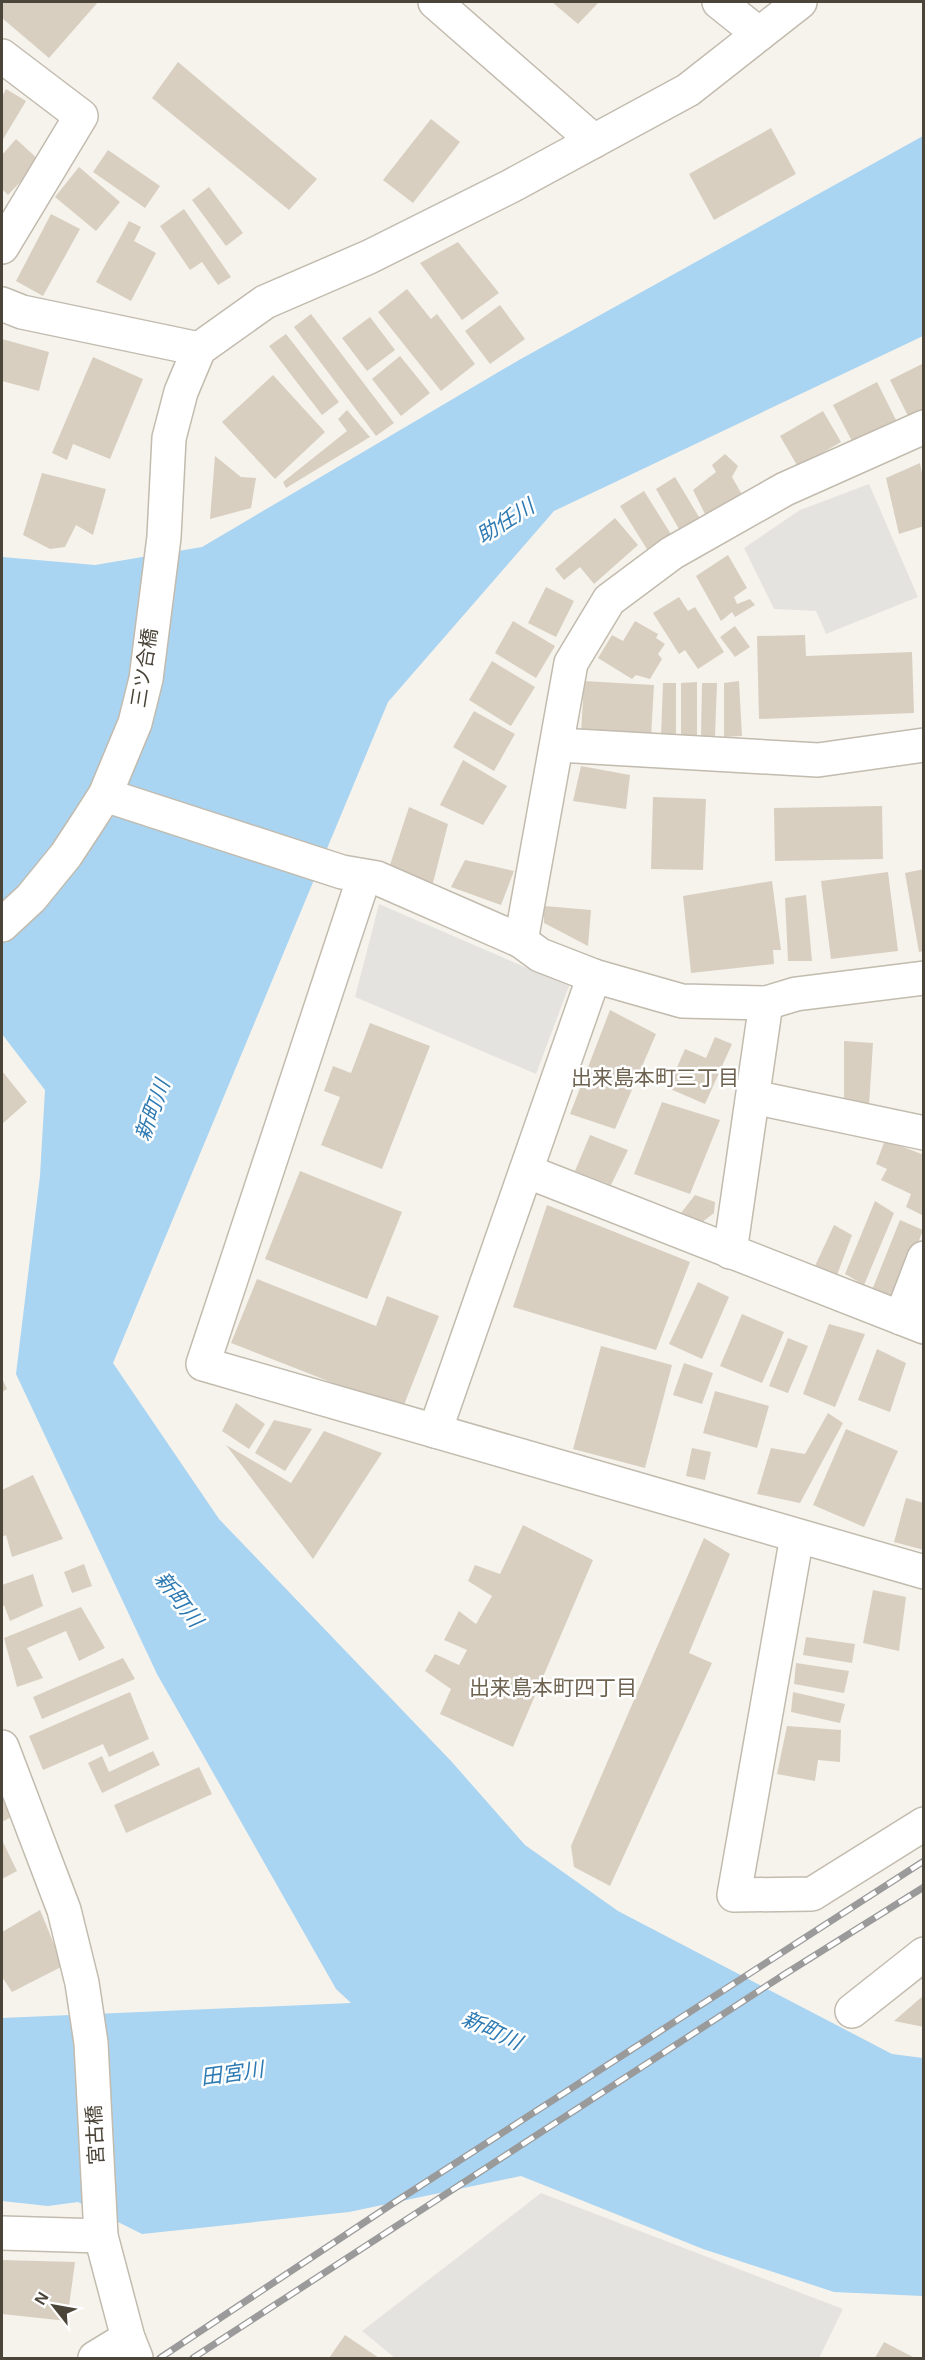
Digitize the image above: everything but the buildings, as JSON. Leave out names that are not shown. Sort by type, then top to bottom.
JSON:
[{"type":"street","points":[[435,2],[594,141]]},
{"type":"street","points":[[719,2],[759,34]]},
{"type":"street","points":[[2,304],[22,312],[199,349],[265,302],[369,257],[511,186],[688,90],[801,2]]},
{"type":"street","points":[[2,56],[81,116],[2,246]]},
{"type":"street","name":"三ツ合橋","points":[[2,926],[31,898],[66,855],[105,795],[135,723],[146,679],[164,537],[169,438],[181,392],[199,349]]},
{"type":"street","points":[[521,941],[571,663],[609,600],[672,553],[785,489],[924,427]]},
{"type":"street","points":[[558,745],[818,759],[924,745]]},
{"type":"street","points":[[105,795],[353,874],[377,878],[521,941],[540,955],[594,976],[681,1001],[766,1003],[796,994],[924,978]]},
{"type":"street","points":[[353,874],[203,1364],[924,1572]]},
{"type":"street","points":[[435,1431],[594,976]]},
{"type":"street","points":[[730,1252],[766,1003]]},
{"type":"street","points":[[753,1097],[924,1132]]},
{"type":"street","points":[[526,1171],[912,1322],[924,1258]]},
{"type":"street","points":[[797,1536],[734,1895],[812,1894],[924,1824]]},
{"type":"street","name":"宮古橋","points":[[2,1747],[64,1910],[82,1983],[91,2043],[100,2232],[132,2348]]},
{"type":"street","points":[[852,2011],[924,1954]]},
{"type":"street","points":[[2,2233],[100,2232]]},
{"type":"street","points":[[95,2358],[132,2348]]},
{"type":"shaded area","points":[[869,484],[918,597],[826,634],[816,611],[774,609],[744,548],[800,510]]},
{"type":"shaded area","points":[[379,904],[569,986],[536,1074],[355,997]]},
{"type":"shaded area","points":[[541,2193],[843,2309],[819,2358],[395,2358],[362,2331]]},
{"type":"water","points":[[923,136],[923,336],[554,511],[388,702],[113,1363],[219,1519],[451,1761],[525,1845],[618,1911],[892,2054],[923,2058],[923,2296],[834,2292],[703,2249],[521,2176],[349,2212],[142,2234],[78,2202],[48,2206],[2,2201],[2,2018],[351,2003],[336,1989],[157,1674],[16,1374],[40,1176],[45,1090],[2,1034],[2,557],[95,565],[202,547],[519,360]]},
{"type":"railway","points":[[160,2358],[392,2204],[924,1861]]},
{"type":"railway","points":[[193,2358],[785,1974],[924,1887]]},
{"type":"district","name":"出来島本町三丁目","points":[[655,1077]]},
{"type":"district","name":"出来島本町四丁目","points":[[553,1687]]},
{"type":"water label","name":"助任川","points":[[505,521]]},
{"type":"water label","name":"新町川","points":[[152,1110]]},
{"type":"water label","name":"新町川","points":[[179,1599]]},
{"type":"water label","name":"新町川","points":[[492,2030]]},
{"type":"water label","name":"田宮川","points":[[232,2073]]}]
